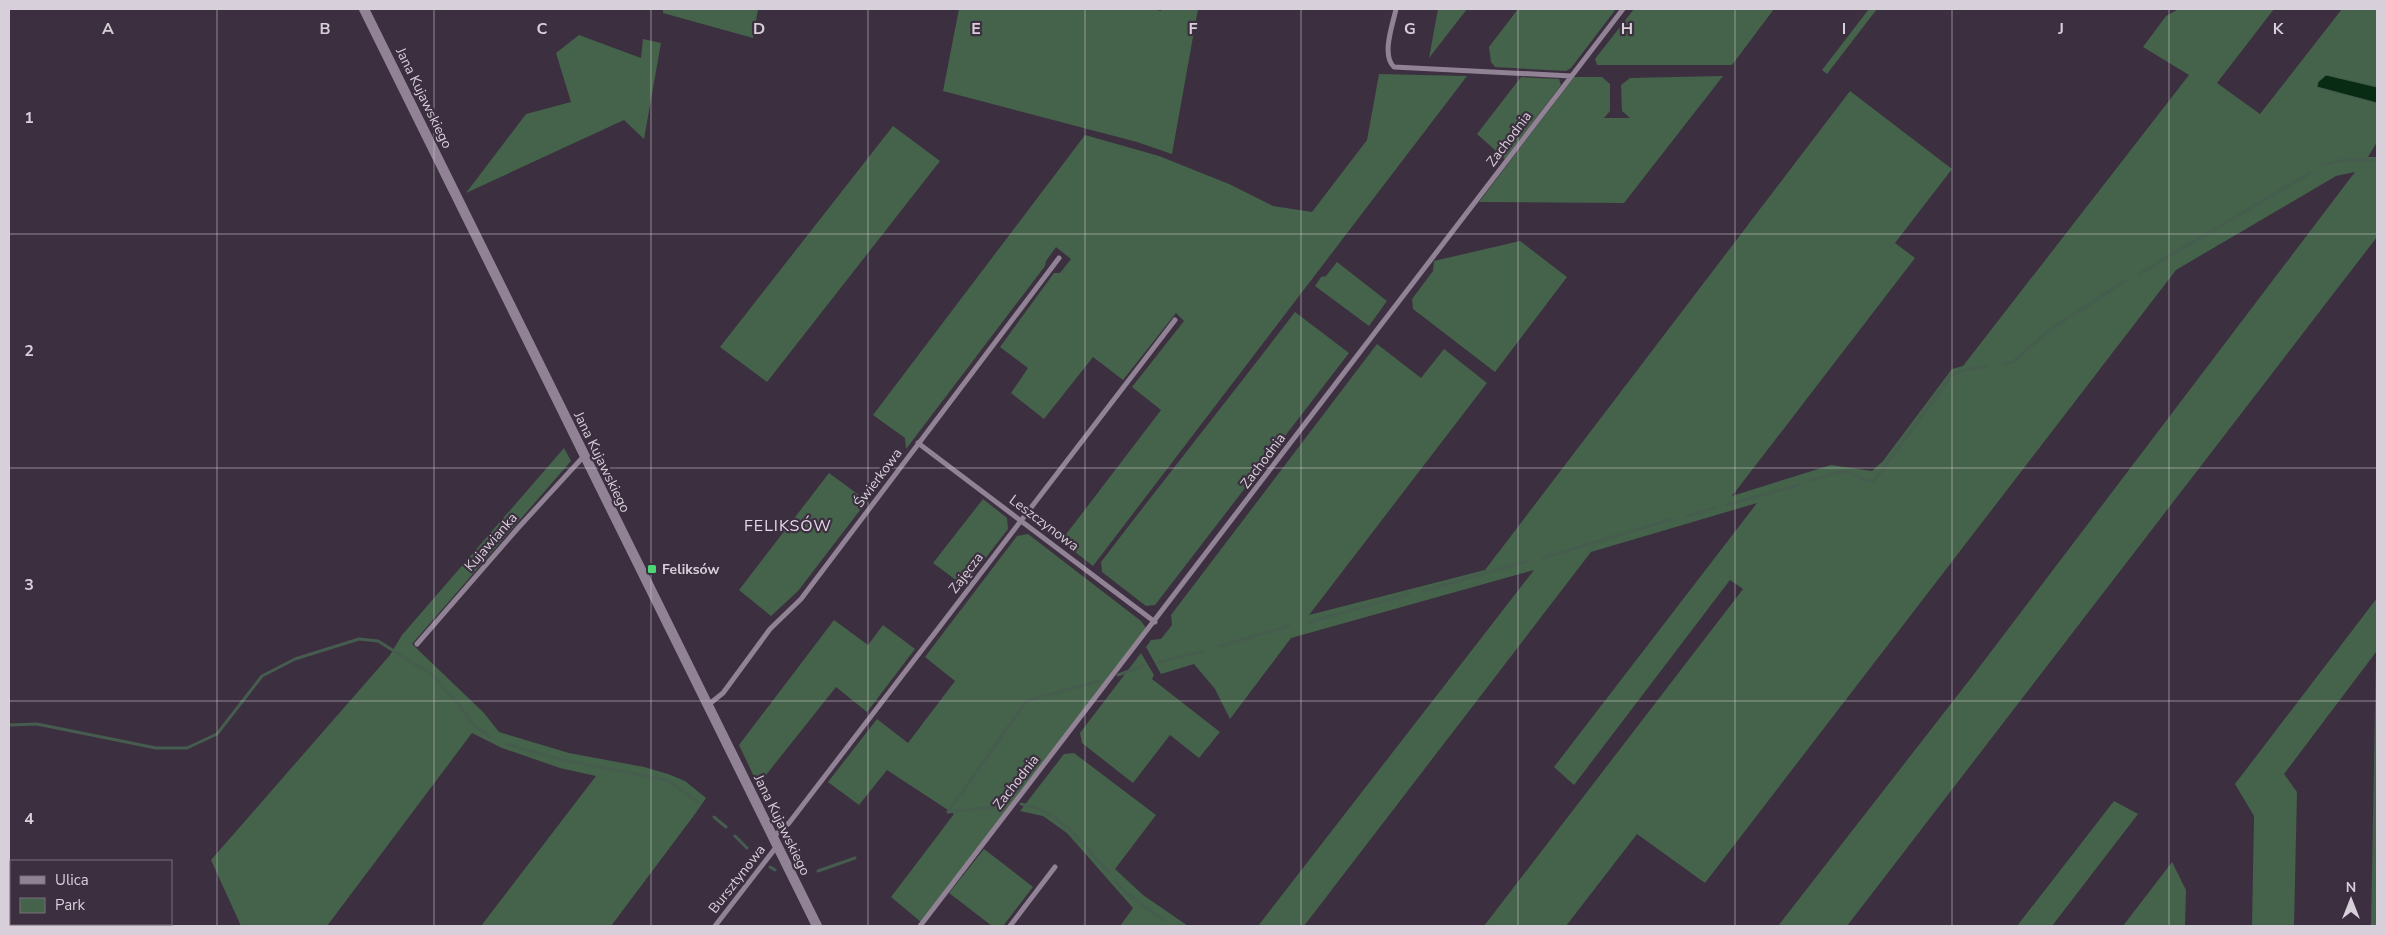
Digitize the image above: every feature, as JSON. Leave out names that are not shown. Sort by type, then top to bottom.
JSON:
[{"type":"main road","name":"Jana Kujawskiego","points":[[364,9],[817,926]]},
{"type":"street","points":[[1396,9],[1388,50],[1390,63],[1394,67],[1571,76]]},
{"type":"street","name":"Zachodnia","points":[[920,926],[1155,622],[1623,9]]},
{"type":"street","name":"Świerkowa","points":[[708,705],[722,693],[770,629],[802,599],[1058,258]]},
{"type":"street","name":"Zajęcza","points":[[775,841],[1175,320]]},
{"type":"street","name":"Leszczynowa","points":[[918,443],[1155,622]]},
{"type":"street","name":"Kujawianka","points":[[417,644],[584,456]]},
{"type":"street","name":"Bursztynowa","points":[[715,926],[775,841]]},
{"type":"street","points":[[1010,926],[1055,867]]},
{"type":"green space","points":[[663,9],[758,9],[753,38],[663,13]]},
{"type":"green space","points":[[959,9],[1153,9],[1161,11],[1161,9],[1198,9],[1172,154],[1137,142],[943,91]]},
{"type":"green space","points":[[1438,9],[1467,9],[1429,58]]},
{"type":"green space","points":[[1518,9],[1616,9],[1571,68],[1566,71],[1495,67],[1491,62],[1489,47]]},
{"type":"green space","points":[[1634,9],[1774,9],[1732,65],[1597,65],[1595,59]]},
{"type":"green space","points":[[1869,9],[1877,9],[1827,74],[1822,70]]},
{"type":"green space","points":[[2179,9],[2274,9],[2217,83],[2260,114],[2342,9],[2377,9],[2377,87],[2326,75],[2317,87],[2377,103],[2377,142],[2368,157],[2377,157],[2377,237],[1847,926],[1778,926],[1971,678],[2355,172],[2336,176],[2176,270],[1705,883],[1637,834],[1566,926],[1484,926],[1743,589],[1730,580],[1574,785],[1554,767],[1757,503],[1591,552],[1304,926],[1258,926],[1534,570],[1291,638],[1230,719],[1215,689],[1194,664],[1161,674],[1146,647],[1151,640],[1161,639],[1172,625],[1171,615],[1377,344],[1421,378],[1444,349],[1487,383],[1309,615],[1485,570],[1850,91],[1952,169],[1895,243],[1915,258],[1732,496],[1831,465],[1872,471],[1883,461],[1952,369],[1963,366],[2189,75],[2143,47],[2166,16]]},
{"type":"green space","points":[[579,35],[641,58],[643,39],[661,43],[644,139],[624,120],[466,193],[526,114],[571,102],[556,53]]},
{"type":"green space","points":[[1379,74],[1467,76],[1093,566],[1061,541],[1161,410],[1132,387],[1184,321],[1176,313],[1123,380],[1093,357],[1044,419],[1011,393],[1028,368],[1000,347],[1054,273],[1060,273],[1071,259],[1056,247],[1046,261],[1045,266],[906,449],[905,438],[873,415],[1085,135],[1159,156],[1229,184],[1273,206],[1312,212],[1367,140]]},
{"type":"green space","points":[[1723,76],[1624,203],[1479,202],[1574,77],[1602,77],[1610,84],[1610,111],[1604,118],[1630,118],[1622,111],[1621,85],[1630,78]]},
{"type":"green space","points":[[1521,77],[1559,79],[1561,85],[1505,159],[1477,134]]},
{"type":"green space","points":[[893,126],[940,161],[767,382],[720,347]]},
{"type":"green space","points":[[1520,241],[1567,277],[1495,372],[1413,309],[1412,299],[1433,271],[1434,261]]},
{"type":"green space","points":[[1337,262],[1387,301],[1369,326],[1315,286],[1321,277],[1326,276]]},
{"type":"green space","points":[[1295,312],[1349,353],[1155,605],[1146,606],[1102,572],[1101,562]]},
{"type":"green space","points":[[564,448],[571,461],[412,644],[484,713],[499,732],[569,753],[644,767],[668,774],[685,781],[706,798],[611,926],[481,926],[596,776],[560,768],[502,748],[472,733],[327,926],[241,926],[211,860],[390,655],[402,635]]},
{"type":"green space","points":[[829,473],[867,501],[798,591],[771,616],[739,590]]},
{"type":"green space","points":[[983,499],[1007,518],[1008,529],[964,586],[933,563]]},
{"type":"green space","points":[[1028,534],[1141,621],[1146,628],[921,922],[891,897],[954,814],[887,770],[859,805],[828,782],[877,719],[908,743],[955,681],[925,657],[1017,536]]},
{"type":"green space","points":[[2377,598],[2377,926],[2371,926],[2376,652],[2284,774],[2297,792],[2294,926],[2252,926],[2254,816],[2235,784]]},
{"type":"green space","points":[[834,620],[868,645],[883,625],[915,649],[867,712],[836,687],[758,785],[739,745]]},
{"type":"green space","points":[[1141,653],[1154,675],[1152,679],[1220,732],[1199,758],[1170,735],[1133,783],[1082,743],[1080,733]]},
{"type":"green space","points":[[1074,753],[1156,815],[1115,869],[1143,895],[1188,926],[1120,926],[1133,908],[1067,833],[1043,816],[1020,811],[1064,754]]},
{"type":"green space","points":[[2114,801],[2138,814],[2052,926],[2017,926]]},
{"type":"green space","points":[[984,849],[1033,887],[1003,926],[992,926],[949,893]]},
{"type":"green space","points":[[2172,862],[2186,890],[2185,926],[2123,926]]},
{"type":"shaded area","points":[[2326,75],[2377,87],[2377,103],[2317,87],[2318,82]]},
{"type":"waterway","points":[[2322,165],[2344,160],[2377,160]]},
{"type":"waterway","points":[[2139,274],[2310,173]]},
{"type":"waterway","points":[[2003,364],[2013,362],[2048,331],[2123,282]]},
{"type":"waterway","points":[[1810,481],[1842,472],[1851,473],[1867,481],[1874,481],[1952,375],[1961,371],[1987,366]]},
{"type":"waterway","points":[[1727,505],[1798,485]]},
{"type":"waterway","points":[[1687,516],[1714,508]]},
{"type":"waterway","points":[[1543,558],[1672,519]]},
{"type":"waterway","points":[[1423,591],[1528,561]]},
{"type":"waterway","points":[[1310,622],[1409,594]]},
{"type":"waterway","points":[[1220,646],[1289,626]]},
{"type":"waterway","points":[[9,725],[37,724],[156,748],[187,748],[217,734],[262,676],[295,659],[359,639],[378,641],[431,674],[456,701],[474,725],[490,737]]},
{"type":"waterway","points":[[1159,662],[1203,651]]},
{"type":"waterway","points":[[1118,675],[1143,666]]},
{"type":"waterway","points":[[948,812],[1025,703],[1033,699],[1099,681]]},
{"type":"waterway","points":[[506,744],[563,760],[667,780],[698,802]]},
{"type":"waterway","points":[[1021,804],[1035,808],[1060,821],[1080,839],[1108,872]]},
{"type":"waterway","points":[[949,812],[1004,806]]},
{"type":"waterway","points":[[714,817],[726,827]]},
{"type":"waterway","points":[[735,836],[747,848]]},
{"type":"waterway","points":[[818,871],[855,858]]},
{"type":"waterway","points":[[770,867],[775,870]]},
{"type":"waterway","points":[[803,872],[808,872]]},
{"type":"waterway","points":[[1115,880],[1125,892],[1163,920]]},
{"type":"place","name":"Feliksów","points":[[652,569]]},
{"type":"district","name":"FELIKSÓW","points":[[788,526]]}]
